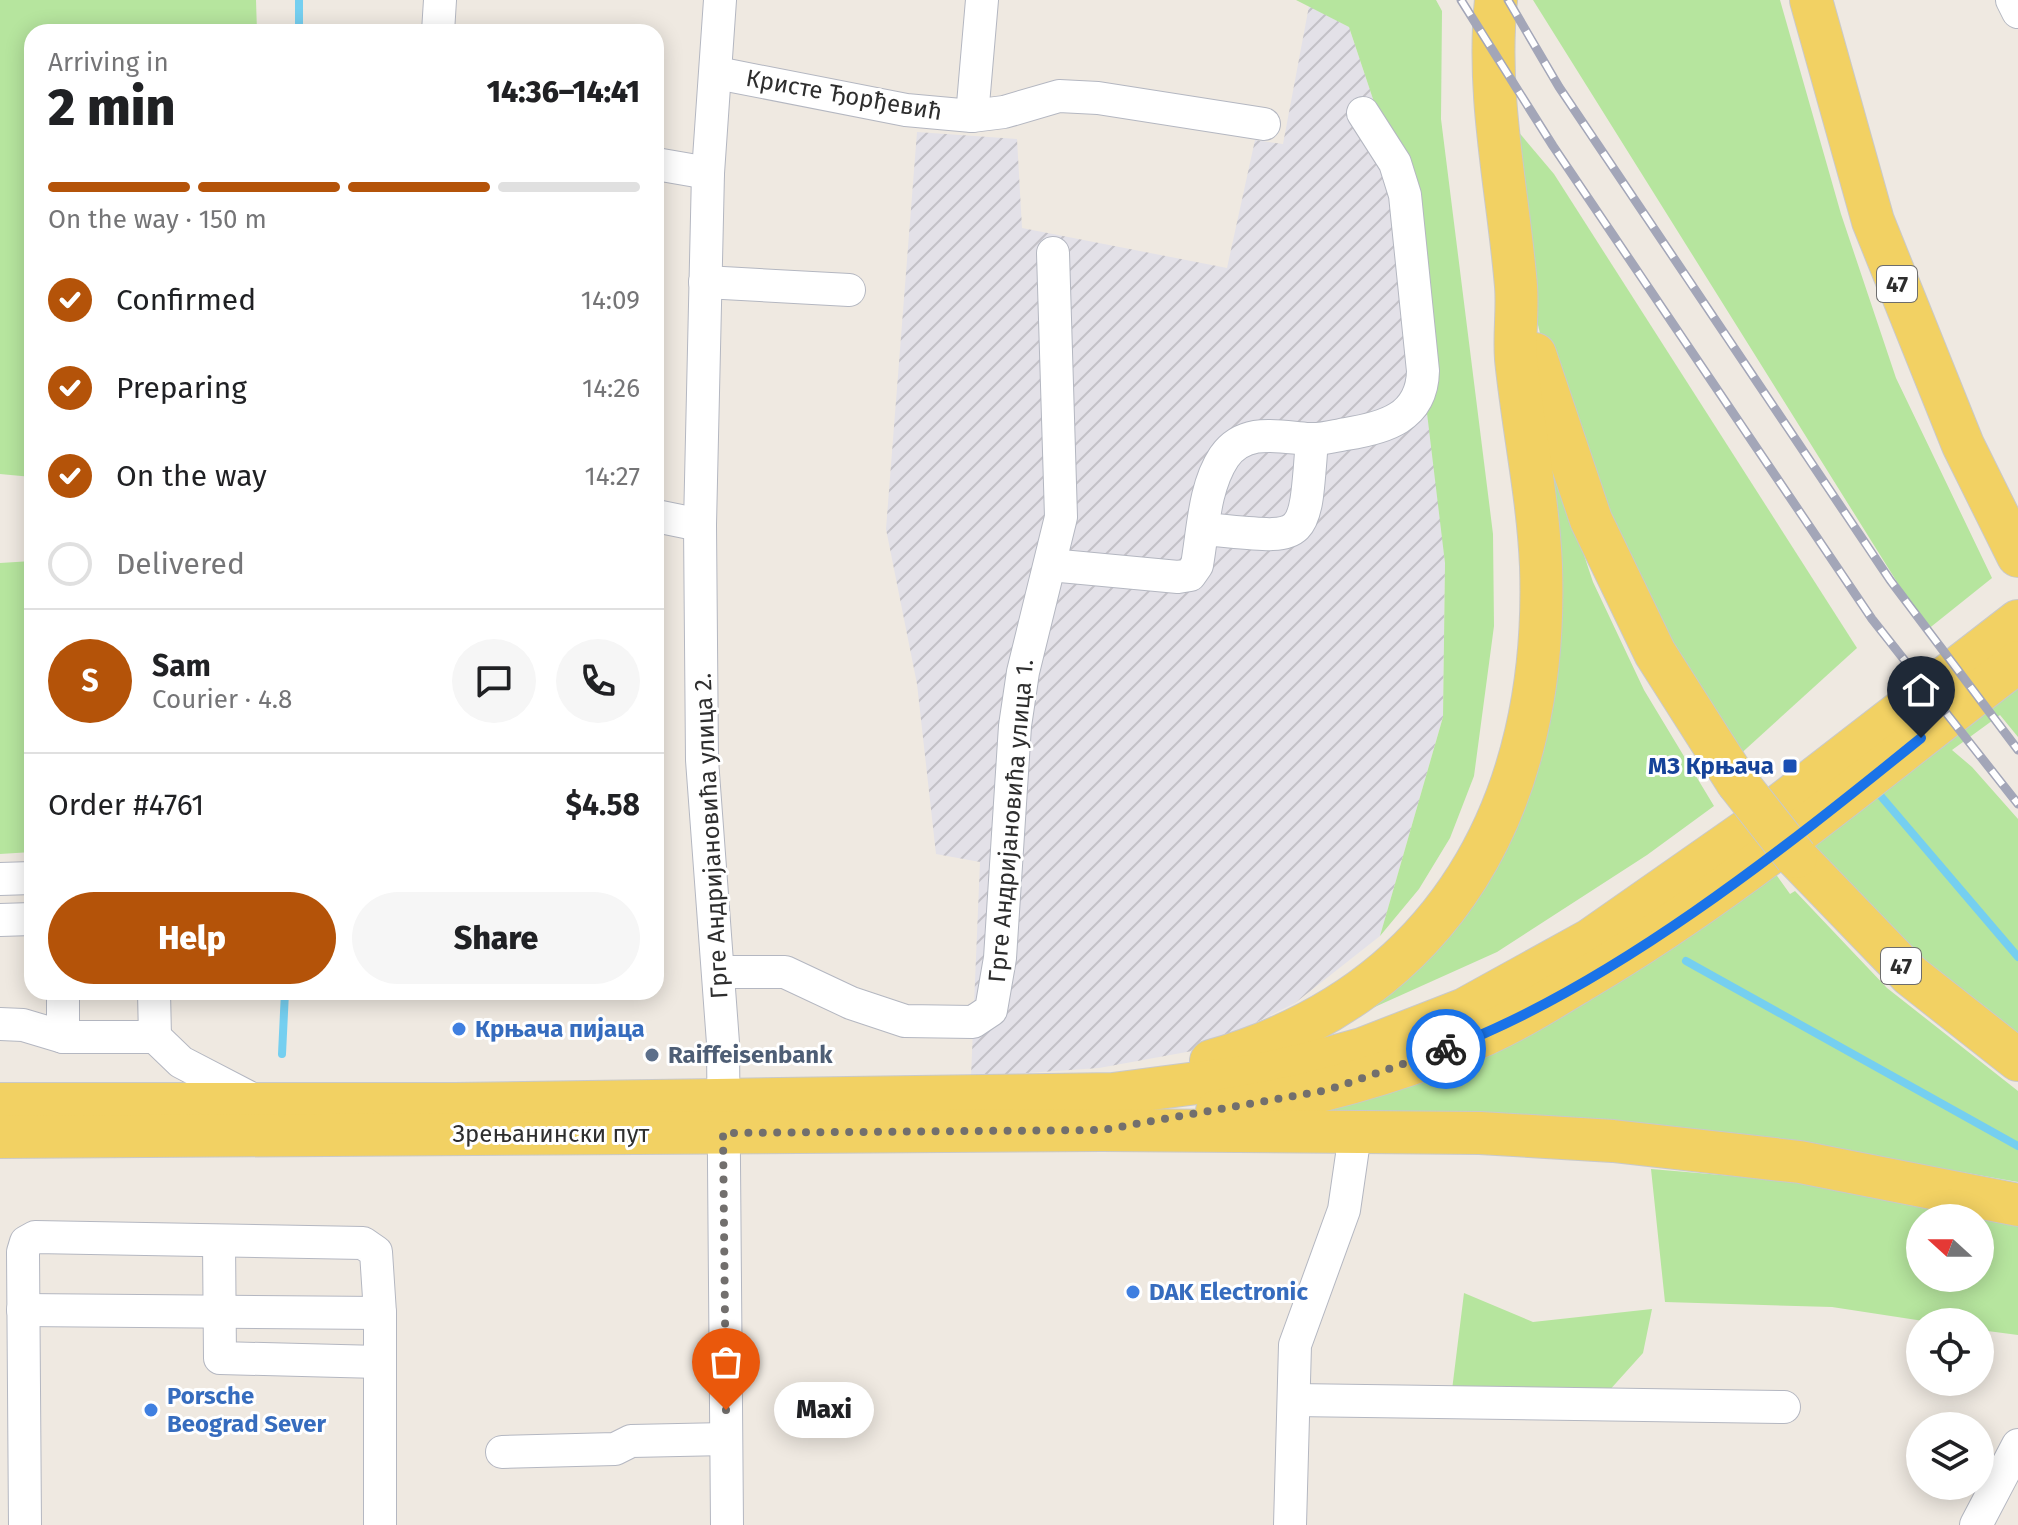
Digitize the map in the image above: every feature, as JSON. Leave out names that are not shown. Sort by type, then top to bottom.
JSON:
[{"type":"main road","name":"47","points":[[1496,0],[1491,45],[1497,144],[1516,288],[1547,395],[1591,520],[1655,653],[1737,782],[1796,857],[1910,975],[2018,1060]]},
{"type":"main road","name":"47","points":[[1811,0],[1873,221],[1963,445],[2018,556]]},
{"type":"main road","points":[[1061,1095],[1226,1056],[1267,1043],[1329,1010],[1396,962],[1435,923],[1468,878],[1505,807],[1529,729],[1536,682],[1541,566],[1516,354],[1516,288]]},
{"type":"main road","points":[[1061,1095],[1113,1094],[1258,1075],[1362,1049],[1493,995],[1590,940],[1753,826],[2018,621]]},
{"type":"main road","points":[[1102,1130],[1328,1090],[1482,1036],[1520,1017],[1632,951],[1722,889],[1858,789],[2018,662]]},
{"type":"main road","name":"Зрењанински пут","points":[[0,1137],[723,1116],[1061,1095]]},
{"type":"main road","name":"Зрењанински пут","points":[[0,1104],[262,1104],[1102,1130]]},
{"type":"main road","points":[[1102,1130],[1480,1133],[1643,1143],[1800,1162],[2018,1205]]},
{"type":"street","points":[[438,24],[440,0]]},
{"type":"street","name":"Грге Андријановића улица 2.","points":[[720,0],[708,173],[700,525],[702,760],[719,972],[723,1116],[727,1525]]},
{"type":"street","name":"Кристе Ђорђевић","points":[[972,116],[982,0]]},
{"type":"street","points":[[2012,0],[2018,12]]},
{"type":"street","name":"Кристе Ђорђевић","points":[[717,73],[906,110],[972,116],[1004,112],[1059,96],[1098,98],[1264,124]]},
{"type":"street","points":[[1050,565],[1190,575],[1197,565],[1211,485],[1225,456],[1259,435],[1273,433],[1312,439],[1387,427],[1411,406],[1423,383],[1405,195],[1395,163],[1363,113]]},
{"type":"street","points":[[664,165],[708,173]]},
{"type":"street","name":"Грге Андријановића улица 1.","points":[[719,972],[785,972],[851,1003],[905,1021],[973,1022],[991,1010],[1000,958],[1015,726],[1028,645],[1061,517],[1053,253]]},
{"type":"street","points":[[705,282],[849,290]]},
{"type":"street","points":[[1203,529],[1283,535],[1297,528],[1307,508],[1312,439]]},
{"type":"street","points":[[664,518],[700,525]]},
{"type":"street","points":[[0,879],[24,878]]},
{"type":"street","points":[[0,920],[24,919]]},
{"type":"street","points":[[63,1000],[63,1037]]},
{"type":"street","points":[[154,1000],[155,1037]]},
{"type":"street","points":[[0,1024],[23,1025],[63,1037],[155,1037],[193,1070],[262,1104]]},
{"type":"street","points":[[1290,1525],[1297,1335],[1344,1210],[1355,1134]]},
{"type":"street","points":[[25,1525],[23,1310],[11,1252],[35,1237],[363,1243],[376,1252],[380,1313],[380,1525]]},
{"type":"street","points":[[219,1241],[218,1352],[226,1361],[379,1362]]},
{"type":"street","points":[[23,1310],[380,1313]]},
{"type":"street","points":[[1294,1400],[1784,1407]]},
{"type":"street","points":[[502,1452],[615,1449],[631,1441],[726,1439]]},
{"type":"street","points":[[1976,1525],[2018,1445]]},
{"type":"shaded area","points":[[1309,6],[1349,27],[1382,126],[1407,161],[1445,563],[1443,717],[1380,936],[1295,1003],[1203,1049],[1099,1068],[971,1077],[980,862],[936,854],[917,684],[886,529],[917,132],[1017,139],[1022,228],[1227,268],[1255,140],[1283,144]]},
{"type":"green space","points":[[0,0],[256,0],[257,24],[24,24],[24,476],[0,474]]},
{"type":"green space","points":[[1296,0],[1436,0],[1442,11],[1441,119],[1493,534],[1494,626],[1474,776],[1450,838],[1419,889],[1380,936],[1443,717],[1445,563],[1427,413],[1428,348],[1382,126],[1349,27]]},
{"type":"green space","points":[[1533,0],[1780,0],[1841,214],[1896,378],[1992,578],[1927,630]]},
{"type":"green space","points":[[1511,123],[1554,174],[1857,648],[1736,758],[1657,658],[1557,407],[1532,299]]},
{"type":"green space","points":[[1547,444],[1593,582],[1644,690],[1714,806],[1647,855],[1497,952],[1348,1019],[1513,820]]},
{"type":"green space","points":[[24,562],[24,852],[0,854],[0,563]]},
{"type":"green space","points":[[2018,674],[2018,737],[2000,715],[1952,750],[1972,767],[2018,819],[2018,1045],[1945,987],[1810,844],[1775,873],[1790,894],[1795,891],[1887,988],[2018,1091],[2018,1182],[1853,1153],[1302,1120]]},
{"type":"green space","points":[[1651,1169],[1804,1182],[1931,1204],[1906,1204],[1906,1292],[1994,1292],[1994,1215],[2018,1219],[2018,1335],[1994,1332],[1994,1308],[1906,1308],[1906,1318],[1832,1307],[1665,1302]]},
{"type":"green space","points":[[1464,1293],[1533,1322],[1652,1309],[1643,1353],[1607,1393],[1452,1390]]},
{"type":"waterway","points":[[299,0],[299,24]]},
{"type":"waterway","points":[[1879,794],[2018,957]]},
{"type":"waterway","points":[[1686,961],[2018,1146]]},
{"type":"waterway","points":[[282,1054],[285,1000]]},
{"type":"railway","points":[[1461,0],[1553,146],[1872,619],[2018,804]]},
{"type":"railway","points":[[1508,0],[1559,87],[1890,580],[2018,750]]},
{"type":"way so far","points":[[726,1410],[723,1133],[1102,1130],[1282,1101],[1376,1076],[1446,1049]]},
{"type":"place","name":"МЗ Крњача","points":[[1790,766]]},
{"type":"place","name":"Крњача пијаца","points":[[459,1029]]},
{"type":"place","name":"Raiffeisenbank","points":[[652,1055]]},
{"type":"place","name":"DAK Electronic","points":[[1133,1292]]},
{"type":"place","name":"Porsche Beograd Sever","points":[[151,1410]]},
{"type":"place","name":"Maxi","points":[[726,1410]]},
{"type":"route","points":[[1446,1049],[1520,1017],[1632,951],[1835,806],[1921,738]]}]
